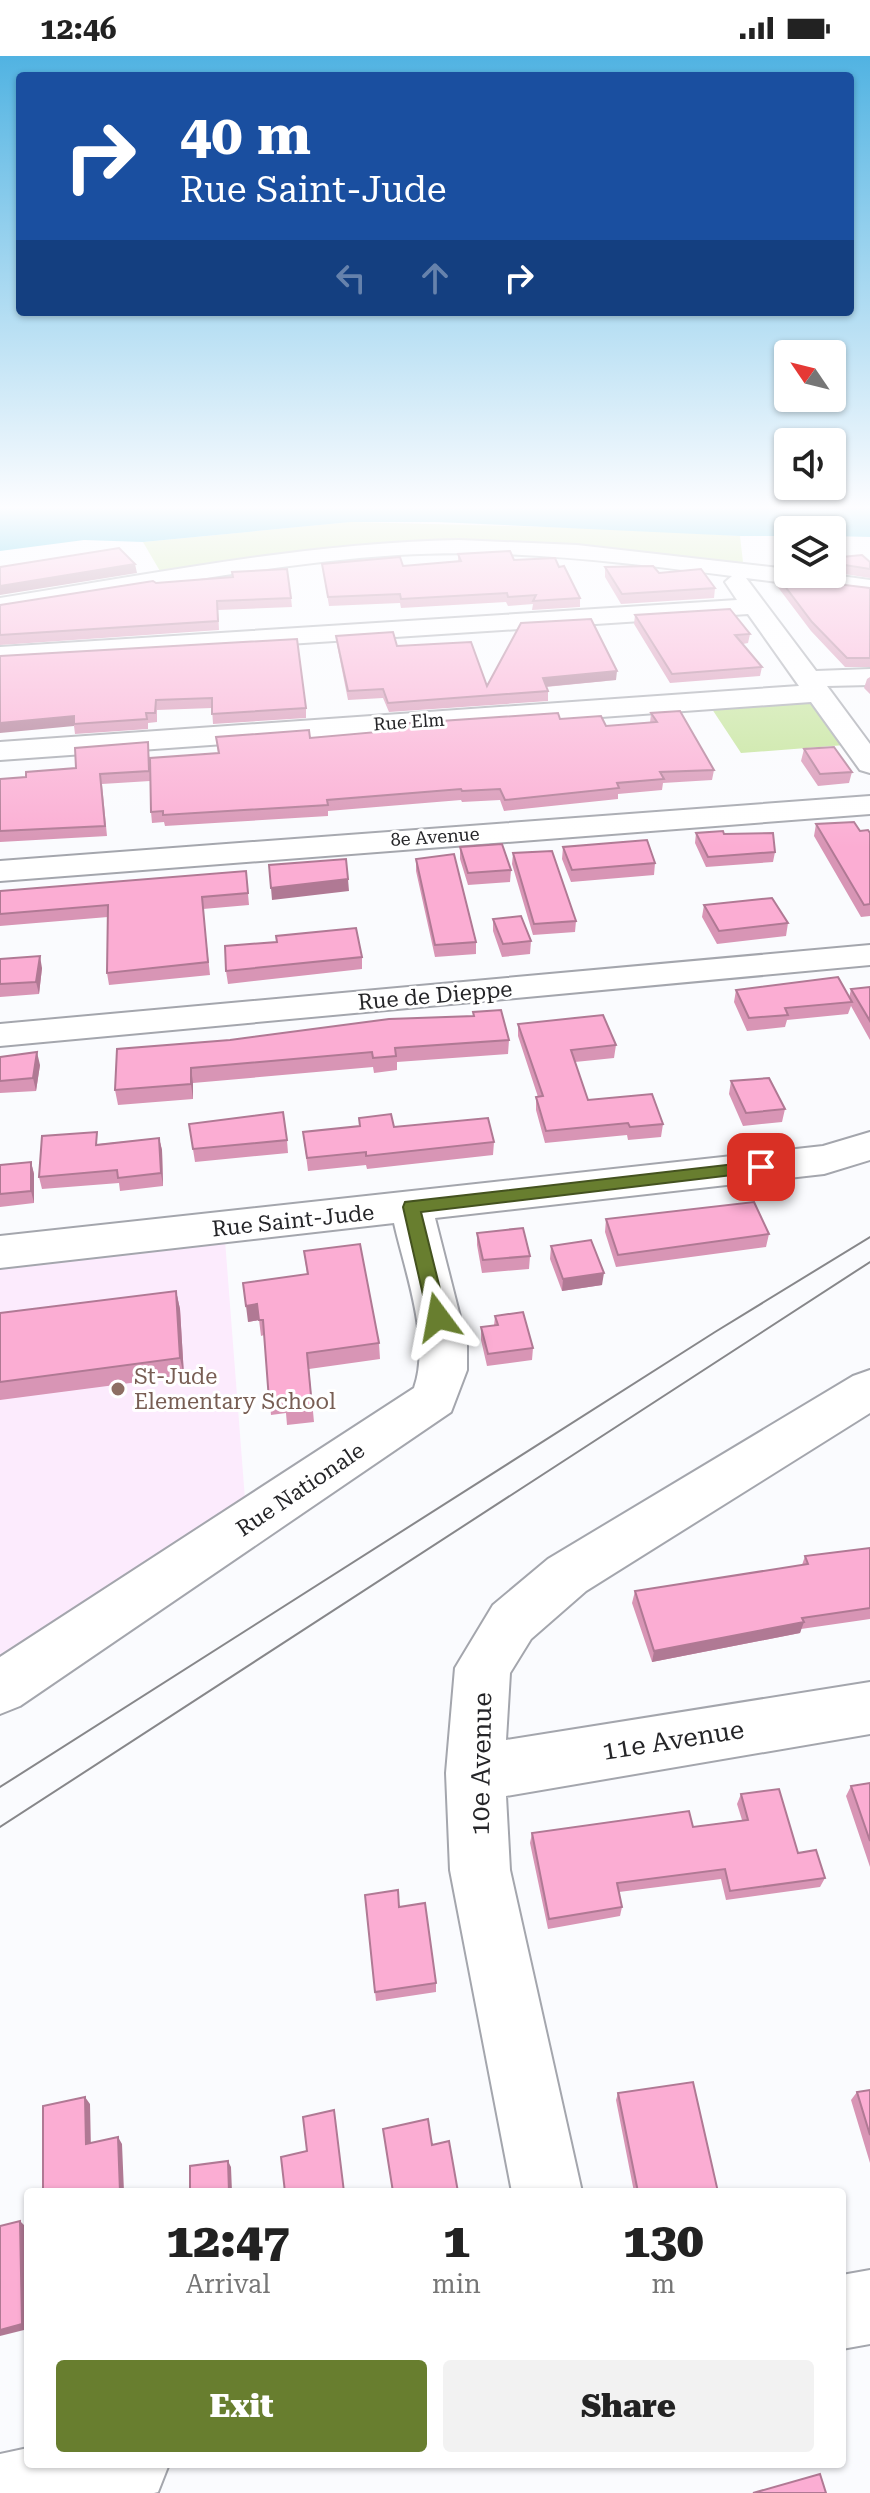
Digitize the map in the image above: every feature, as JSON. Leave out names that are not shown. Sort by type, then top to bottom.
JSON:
[{"type":"street","points":[[0,655],[528,621]]},
{"type":"street","points":[[766,621],[870,764]]},
{"type":"street","name":"Rue Elm","points":[[0,751],[813,686],[870,677]]},
{"type":"street","name":"8e Avenue","points":[[0,871],[870,805]]},
{"type":"street","name":"Rue de Dieppe","points":[[0,1035],[870,955]]},
{"type":"street","name":"Rue Saint-Jude","points":[[0,1252],[824,1160],[870,1146]]},
{"type":"street","name":"Rue Nationale","points":[[0,1688],[434,1399],[444,1370],[444,1344],[411,1207]]},
{"type":"street","name":"10e Avenue","points":[[546,2188],[480,1870],[475,1773],[483,1668],[512,1622],[567,1575],[870,1389]]},
{"type":"street","name":"11e Avenue","points":[[475,1773],[870,1708]]},
{"type":"street","points":[[846,2311],[870,2307]]},
{"type":"street","points":[[0,2493],[112,2468]]},
{"type":"shaded area","name":"St-Jude Elementary School","points":[[224,1227],[247,1525],[0,1688],[0,1252]]},
{"type":"green space","points":[[814,695],[845,745],[741,753],[708,703]]},
{"type":"building","points":[[0,621],[218,621],[218,621],[0,635]]},
{"type":"building","points":[[592,621],[617,671],[543,678],[548,691],[388,703],[383,689],[348,691],[336,636],[393,632],[397,646],[471,642],[487,686],[521,623]]},
{"type":"building","points":[[639,621],[739,621],[750,634],[735,635],[762,667],[672,674]]},
{"type":"building","points":[[811,621],[870,621],[870,658],[847,658]]},
{"type":"building","points":[[297,639],[306,708],[212,714],[212,698],[156,700],[155,713],[146,713],[147,719],[74,724],[74,716],[0,723],[0,656]]},
{"type":"building","points":[[680,711],[714,770],[660,772],[664,779],[617,783],[619,788],[505,800],[500,789],[461,789],[327,800],[328,805],[163,815],[163,811],[151,812],[150,758],[219,753],[216,737],[309,730],[310,738],[400,730],[397,724],[558,713],[560,719],[601,716],[606,726],[657,722],[651,713]]},
{"type":"building","points":[[148,742],[149,771],[100,774],[105,826],[0,831],[0,779],[26,777],[26,772],[76,768],[75,748]]},
{"type":"building","points":[[834,747],[852,772],[820,774],[804,749]]},
{"type":"building","points":[[854,822],[860,831],[868,830],[870,833],[870,904],[864,905],[816,824]]},
{"type":"building","points":[[723,831],[724,834],[773,833],[775,852],[708,857],[696,833]]},
{"type":"building","points":[[647,840],[655,863],[572,870],[563,847]]},
{"type":"building","points":[[502,844],[511,870],[468,873],[460,847]]},
{"type":"building","points":[[552,851],[576,921],[534,924],[513,853]]},
{"type":"building","points":[[454,854],[476,942],[435,945],[416,859]]},
{"type":"building","points":[[346,859],[348,879],[271,888],[269,865]]},
{"type":"building","points":[[246,871],[248,893],[202,897],[208,962],[107,973],[108,905],[0,914],[0,891]]},
{"type":"building","points":[[772,898],[788,923],[719,931],[704,905]]},
{"type":"building","points":[[521,916],[531,941],[503,944],[493,919]]},
{"type":"building","points":[[356,928],[362,957],[226,971],[225,946],[277,942],[276,936]]},
{"type":"building","points":[[40,956],[36,982],[0,984],[0,959]]},
{"type":"building","points":[[838,977],[852,1002],[785,1008],[788,1015],[749,1018],[736,990]]},
{"type":"building","points":[[870,987],[870,1021],[851,989]]},
{"type":"building","points":[[501,1010],[509,1040],[395,1048],[396,1056],[373,1058],[372,1052],[191,1068],[191,1084],[115,1090],[117,1049],[230,1040],[389,1019],[474,1016],[473,1012]]},
{"type":"building","points":[[603,1015],[616,1045],[571,1050],[588,1100],[652,1094],[663,1124],[630,1127],[628,1123],[546,1131],[536,1097],[543,1096],[518,1024]]},
{"type":"building","points":[[37,1052],[33,1078],[0,1081],[0,1057]]},
{"type":"building","points":[[769,1078],[785,1109],[746,1113],[731,1081]]},
{"type":"building","points":[[283,1112],[287,1140],[193,1149],[189,1124]]},
{"type":"building","points":[[391,1114],[394,1127],[488,1118],[494,1142],[366,1156],[366,1152],[307,1158],[303,1132],[360,1126],[359,1118]]},
{"type":"building","points":[[97,1132],[96,1145],[159,1138],[161,1173],[118,1178],[117,1170],[39,1177],[42,1136]]},
{"type":"building","points":[[31,1162],[31,1191],[0,1194],[0,1165]]},
{"type":"building","points":[[754,1202],[769,1234],[618,1255],[606,1219]]},
{"type":"building","points":[[523,1228],[530,1256],[483,1260],[477,1233]]},
{"type":"building","points":[[591,1240],[604,1273],[563,1279],[551,1246]]},
{"type":"building","points":[[360,1244],[379,1343],[307,1353],[312,1406],[286,1409],[284,1398],[269,1400],[263,1320],[259,1320],[257,1304],[246,1306],[243,1283],[308,1274],[304,1251]]},
{"type":"building","points":[[176,1291],[180,1358],[0,1382],[0,1313]]},
{"type":"building","points":[[523,1312],[533,1348],[488,1354],[481,1327],[498,1325],[495,1316]]},
{"type":"building","points":[[870,1548],[870,1608],[802,1618],[804,1622],[654,1651],[635,1591],[808,1564],[805,1556]]},
{"type":"building","points":[[870,1783],[870,1841],[851,1786]]},
{"type":"building","points":[[779,1789],[798,1853],[816,1850],[825,1878],[730,1891],[725,1869],[617,1883],[622,1907],[549,1919],[532,1833],[689,1811],[693,1827],[748,1820],[741,1794]]},
{"type":"building","points":[[398,1890],[399,1907],[425,1903],[436,1983],[375,1992],[365,1895]]},
{"type":"building","points":[[693,2082],[717,2188],[637,2188],[618,2093]]},
{"type":"building","points":[[870,2090],[870,2135],[857,2092]]},
{"type":"building","points":[[85,2097],[86,2144],[118,2137],[120,2188],[43,2188],[43,2106]]},
{"type":"building","points":[[334,2110],[344,2188],[285,2188],[281,2157],[307,2151],[303,2117]]},
{"type":"building","points":[[428,2119],[432,2145],[449,2141],[457,2188],[392,2188],[383,2129]]},
{"type":"building","points":[[228,2161],[229,2188],[190,2188],[190,2166]]},
{"type":"building","points":[[20,2221],[22,2324],[0,2330],[0,2226]]},
{"type":"building","points":[[820,2474],[826,2493],[753,2493]]},
{"type":"tram line","points":[[0,1787],[715,1332],[870,1237]]},
{"type":"tram line","points":[[0,1827],[870,1262]]},
{"type":"place","name":"St-Jude Elementary School","points":[[118,1389]]},
{"type":"route","points":[[438,1317],[411,1207],[761,1167]]}]
